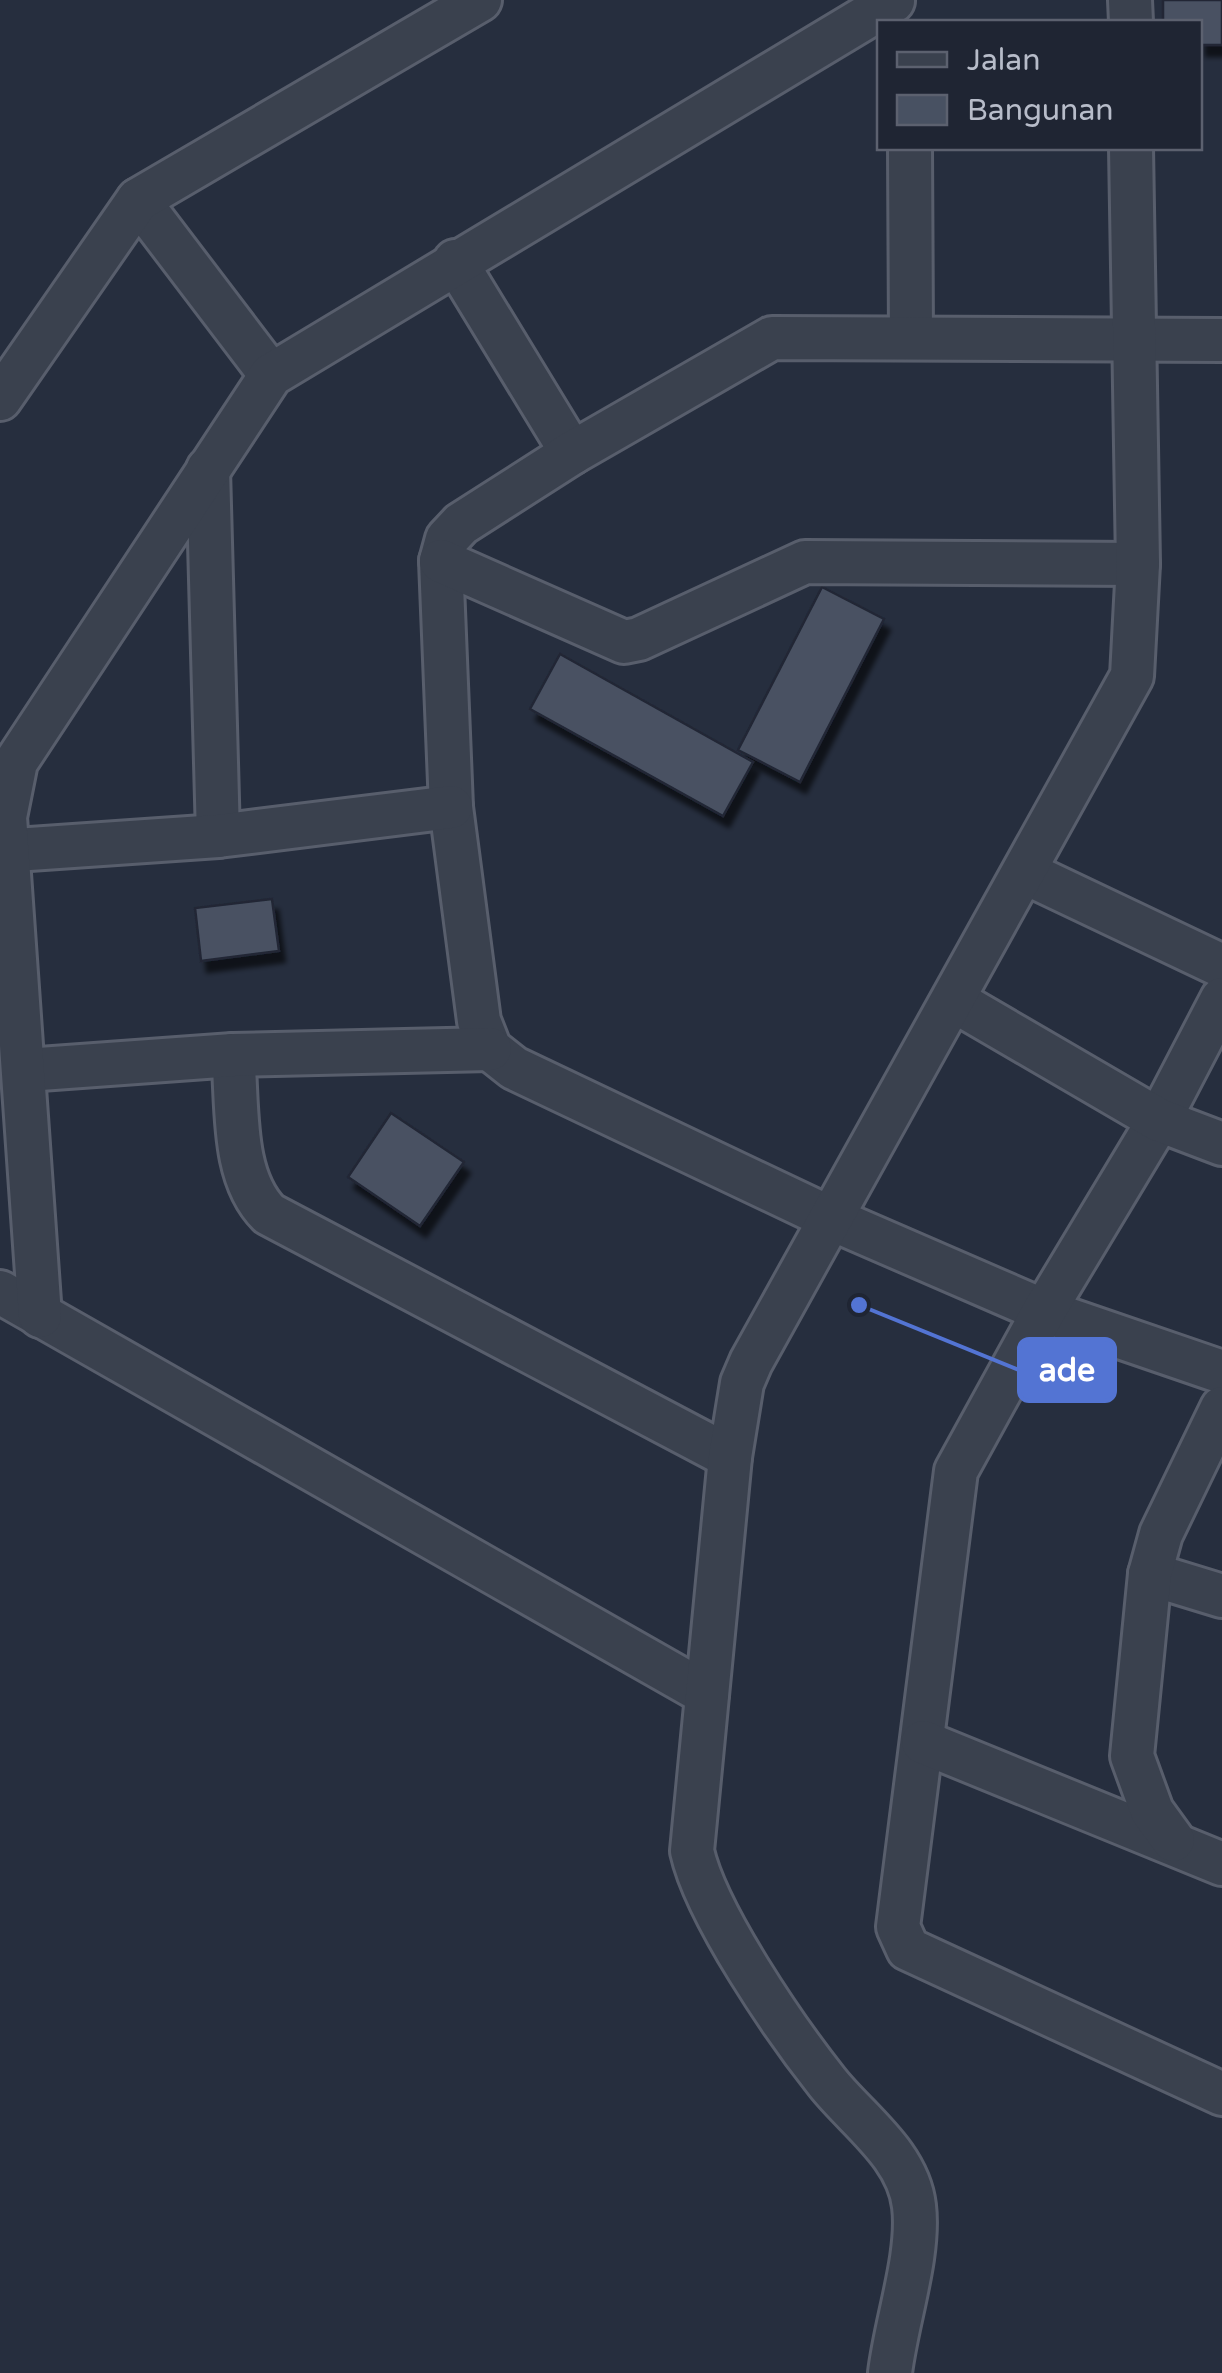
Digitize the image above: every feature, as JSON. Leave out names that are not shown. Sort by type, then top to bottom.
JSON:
[{"type":"street","points":[[0,400],[138,200],[480,0]]},
{"type":"street","points":[[40,1316],[26,1070],[3,851],[7,788],[16,762],[271,375],[456,260],[896,8]]},
{"type":"street","points":[[910,150],[910,335]]},
{"type":"street","points":[[890,2373],[914,2206],[906,2176],[892,2154],[805,2053],[706,1895],[692,1851],[730,1457],[742,1382],[1132,676],[1138,564],[1132,150]]},
{"type":"street","points":[[138,200],[271,375]]},
{"type":"street","points":[[456,260],[572,453]]},
{"type":"street","points":[[1222,340],[910,335],[772,338],[572,453],[461,524],[446,538],[441,561],[451,807],[479,1021],[490,1049],[514,1068],[832,1219],[1044,1310],[1222,1372]]},
{"type":"street","points":[[208,469],[218,836]]},
{"type":"street","points":[[441,561],[624,642],[639,640],[804,562],[1138,564]]},
{"type":"street","points":[[3,851],[218,836],[451,807]]},
{"type":"street","points":[[1024,872],[1222,966]]},
{"type":"street","points":[[1222,999],[1159,1120],[1044,1310],[956,1471],[898,1927],[902,1944],[1222,2094]]},
{"type":"street","points":[[954,1000],[1159,1120],[1222,1144]]},
{"type":"street","points":[[26,1070],[234,1055],[490,1049]]},
{"type":"street","points":[[234,1055],[245,1178],[254,1199],[269,1214],[730,1457]]},
{"type":"street","points":[[0,1292],[707,1694]]},
{"type":"street","points":[[1174,1840],[1138,1784],[1132,1756],[1150,1574],[1160,1534],[1222,1408]]},
{"type":"street","points":[[1150,1574],[1222,1596]]},
{"type":"street","points":[[923,1742],[1174,1840],[1222,1864]]},
{"type":"building","points":[[1163,0],[1222,0],[1222,45],[1202,45],[1202,20],[1163,20]]},
{"type":"building","points":[[822,587],[884,619],[800,782],[738,750]]},
{"type":"building","points":[[560,654],[753,762],[723,816],[530,709]]},
{"type":"building","points":[[272,899],[279,951],[201,961],[195,908]]},
{"type":"building","points":[[391,1113],[464,1162],[420,1226],[348,1177]]},
{"type":"place","name":"ade","points":[[859,1305]]}]
